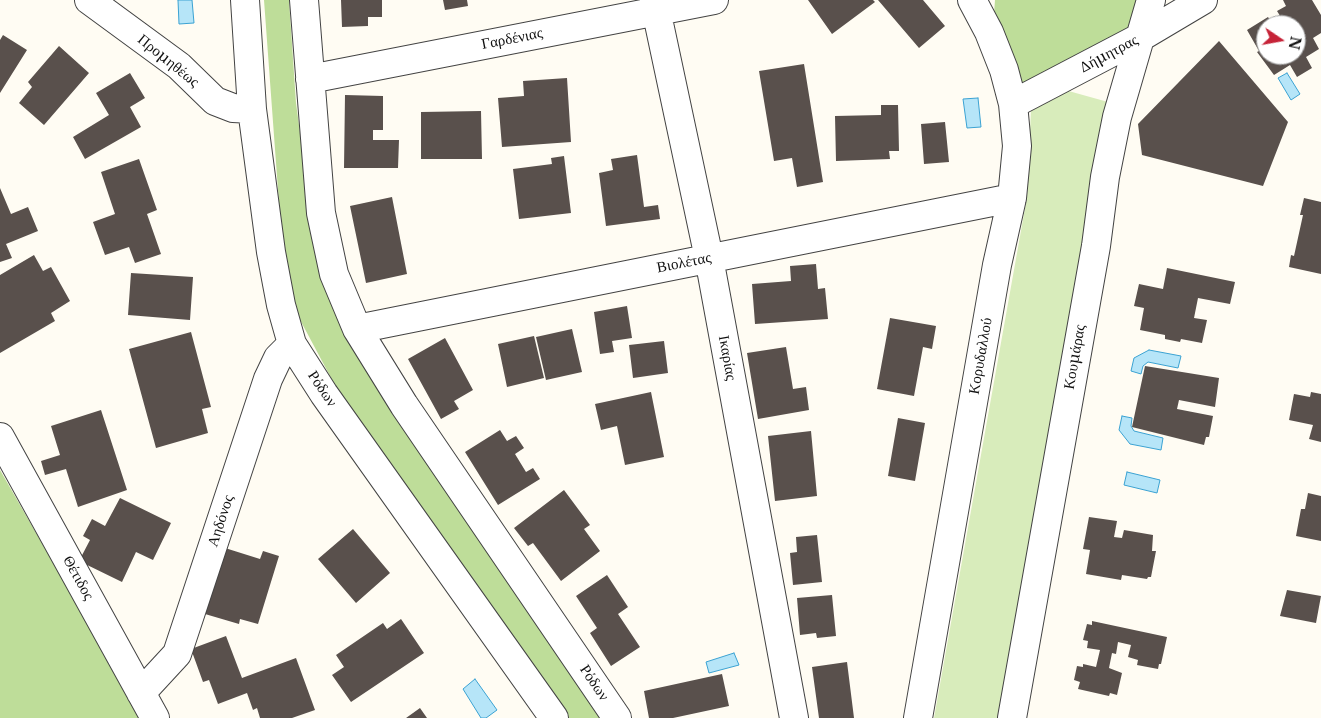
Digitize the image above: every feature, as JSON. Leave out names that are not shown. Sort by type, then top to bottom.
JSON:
[{"type":"street","name":"Προμηθέως","points":[[89,0],[179,66],[215,101],[233,108],[252,109]]},
{"type":"street","name":"Ρόδων","points":[[245,0],[252,109],[271,252],[292,344],[324,394],[554,718]]},
{"type":"street","name":"Ρόδων","points":[[304,0],[321,212],[334,274],[357,329],[404,405],[618,718]]},
{"type":"street","name":"Γαρδένιας","points":[[310,79],[656,6],[714,0]]},
{"type":"street","name":"Κορυδαλλού","points":[[918,718],[997,265],[1012,198],[1018,146],[1013,104],[1004,70],[989,32],[972,0]]},
{"type":"street","name":"Κουμάρας","points":[[1012,718],[1096,246],[1117,116],[1151,0]]},
{"type":"street","name":"Δήμητρας","points":[[1013,104],[1139,38],[1203,0]]},
{"type":"street","name":"Ικαρίας","points":[[656,6],[708,258],[794,718]]},
{"type":"street","name":"Βιολέτας","points":[[357,329],[1012,198]]},
{"type":"street","name":"Αηδόνος","points":[[141,693],[177,654],[268,378],[278,358],[292,344]]},
{"type":"street","name":"Θέτιδος","points":[[0,437],[155,718]]},
{"type":"green space","points":[[264,0],[289,0],[296,103],[315,243],[604,718],[564,718],[338,391],[298,316],[282,244]]},
{"type":"green space","points":[[995,0],[1141,0],[1130,35],[1024,86],[1018,81],[994,14]]},
{"type":"green space","points":[[1065,90],[1108,102],[998,718],[934,718],[1027,197],[1031,110]]},
{"type":"green space","points":[[0,470],[142,718],[0,718]]},
{"type":"water","points":[[178,0],[192,0],[194,23],[179,24]]},
{"type":"water","points":[[1287,73],[1300,94],[1291,100],[1278,78]]},
{"type":"water","points":[[978,98],[981,127],[967,128],[963,99]]},
{"type":"water","points":[[1149,350],[1181,356],[1178,368],[1148,362],[1143,366],[1141,374],[1131,371],[1134,358]]},
{"type":"water","points":[[1122,416],[1132,418],[1131,426],[1134,431],[1163,438],[1161,450],[1130,444],[1119,430]]},
{"type":"water","points":[[1127,472],[1160,480],[1157,493],[1124,485]]},
{"type":"water","points":[[734,653],[739,665],[709,673],[706,662]]},
{"type":"water","points":[[475,679],[497,710],[486,718],[481,718],[463,689]]},
{"type":"building","points":[[341,0],[382,0],[382,17],[368,17],[368,26],[342,27]]},
{"type":"building","points":[[443,0],[467,0],[468,6],[445,10]]},
{"type":"building","points":[[808,0],[873,0],[875,2],[832,34]]},
{"type":"building","points":[[878,0],[923,0],[945,26],[919,48]]},
{"type":"building","points":[[1283,0],[1312,0],[1321,15],[1321,33],[1313,38],[1319,49],[1306,57],[1306,15],[1280,15],[1277,11],[1286,6]]},
{"type":"building","points":[[1256,24],[1256,46],[1247,30]]},
{"type":"building","points":[[3,35],[27,50],[0,93],[0,40]]},
{"type":"building","points":[[1219,41],[1288,122],[1263,186],[1142,155],[1138,124]]},
{"type":"building","points":[[59,46],[89,73],[44,125],[19,103],[32,87],[28,82]]},
{"type":"building","points":[[1306,57],[1312,68],[1297,77],[1290,65],[1306,65]]},
{"type":"building","points":[[804,64],[823,182],[797,187],[792,158],[774,161],[759,71]]},
{"type":"building","points":[[1267,65],[1290,65],[1274,75]]},
{"type":"building","points":[[130,73],[145,98],[130,107],[141,127],[85,159],[73,137],[109,115],[96,93]]},
{"type":"building","points":[[567,78],[571,142],[502,147],[498,98],[524,96],[523,81]]},
{"type":"building","points":[[345,95],[383,96],[383,130],[373,130],[373,140],[399,140],[398,168],[344,168]]},
{"type":"building","points":[[881,105],[898,105],[899,151],[889,151],[890,159],[836,161],[835,116],[881,115]]},
{"type":"building","points":[[481,111],[482,159],[421,159],[421,112]]},
{"type":"building","points":[[945,122],[949,162],[924,164],[921,124]]},
{"type":"building","points":[[637,155],[644,207],[658,205],[660,219],[606,226],[599,173],[613,170],[611,159]]},
{"type":"building","points":[[564,156],[571,213],[519,219],[513,169],[552,164],[551,158]]},
{"type":"building","points":[[139,159],[157,210],[147,214],[161,254],[135,263],[129,247],[105,255],[93,222],[115,214],[101,172]]},
{"type":"building","points":[[0,188],[11,214],[28,207],[38,231],[6,244],[12,258],[0,262]]},
{"type":"building","points":[[392,197],[407,274],[366,283],[350,206]]},
{"type":"building","points":[[1304,198],[1321,202],[1321,274],[1289,267],[1291,255],[1294,256],[1303,215],[1300,215]]},
{"type":"building","points":[[34,255],[43,271],[51,267],[70,301],[51,313],[55,321],[0,353],[0,275]]},
{"type":"building","points":[[816,264],[818,289],[825,288],[828,319],[755,324],[752,284],[791,281],[790,266]]},
{"type":"building","points":[[1167,268],[1235,282],[1230,304],[1198,298],[1194,318],[1207,320],[1202,343],[1181,339],[1180,342],[1165,339],[1165,335],[1140,330],[1144,308],[1134,306],[1139,284],[1163,289]]},
{"type":"building","points":[[131,273],[193,277],[190,320],[128,315]]},
{"type":"building","points":[[627,306],[632,338],[612,341],[614,352],[600,354],[594,312]]},
{"type":"building","points":[[890,318],[936,326],[932,349],[923,347],[914,396],[877,389]]},
{"type":"building","points":[[572,329],[582,372],[546,380],[536,337]]},
{"type":"building","points":[[191,332],[211,407],[202,409],[208,433],[156,448],[129,349]]},
{"type":"building","points":[[534,336],[544,378],[507,387],[498,344]]},
{"type":"building","points":[[445,338],[473,390],[454,401],[459,409],[441,419],[408,359]]},
{"type":"building","points":[[664,341],[668,373],[633,378],[629,345]]},
{"type":"building","points":[[786,347],[793,389],[806,387],[809,410],[758,419],[747,353]]},
{"type":"building","points":[[1145,366],[1219,378],[1215,407],[1179,400],[1177,409],[1213,416],[1209,437],[1206,437],[1204,445],[1132,427]]},
{"type":"building","points":[[651,392],[664,457],[625,465],[617,426],[601,430],[595,404]]},
{"type":"building","points":[[1311,392],[1321,394],[1321,442],[1309,439],[1313,425],[1289,420],[1294,394],[1310,397]]},
{"type":"building","points":[[101,410],[127,490],[78,507],[66,469],[45,475],[41,461],[60,455],[51,426]]},
{"type":"building","points":[[898,418],[925,423],[915,481],[888,476]]},
{"type":"building","points":[[500,430],[507,441],[516,436],[524,448],[515,454],[526,472],[533,468],[540,479],[498,505],[465,452]]},
{"type":"building","points":[[811,431],[817,496],[775,501],[768,436]]},
{"type":"building","points":[[564,490],[590,525],[584,529],[600,551],[561,581],[533,543],[528,546],[514,528]]},
{"type":"building","points":[[1308,493],[1321,496],[1321,541],[1296,536],[1301,509],[1305,509]]},
{"type":"building","points":[[120,498],[171,523],[153,560],[136,552],[122,582],[79,561],[90,540],[83,536],[92,519],[105,526]]},
{"type":"building","points":[[1089,517],[1117,521],[1114,537],[1122,538],[1124,530],[1153,535],[1152,551],[1156,551],[1151,577],[1147,579],[1122,575],[1121,580],[1086,574],[1090,550],[1083,549]]},
{"type":"building","points":[[353,529],[390,573],[356,603],[318,559]]},
{"type":"building","points":[[817,535],[822,582],[793,585],[790,553],[797,552],[796,537]]},
{"type":"building","points":[[225,548],[260,559],[263,551],[279,556],[258,624],[240,619],[239,624],[205,614]]},
{"type":"building","points":[[607,575],[628,607],[618,614],[640,647],[611,666],[590,633],[597,628],[576,596]]},
{"type":"building","points":[[1287,590],[1321,596],[1316,623],[1280,616]]},
{"type":"building","points":[[832,595],[836,636],[817,638],[816,633],[800,635],[797,598]]},
{"type":"building","points":[[401,619],[424,653],[351,702],[332,675],[344,667],[336,655],[383,623],[387,629]]},
{"type":"building","points":[[1092,621],[1167,637],[1161,664],[1159,664],[1158,669],[1137,665],[1138,660],[1128,657],[1131,645],[1118,642],[1116,654],[1112,653],[1109,668],[1122,673],[1117,695],[1110,693],[1109,696],[1078,689],[1080,682],[1074,680],[1077,666],[1083,667],[1083,664],[1096,667],[1100,650],[1087,648],[1088,641],[1083,640],[1087,624],[1092,625]]},
{"type":"building","points":[[226,636],[242,678],[296,658],[315,710],[292,718],[260,718],[257,708],[253,710],[247,693],[218,704],[209,680],[203,682],[191,649]]},
{"type":"building","points":[[847,662],[854,718],[819,718],[812,667]]},
{"type":"building","points":[[722,674],[729,706],[673,718],[649,718],[644,691]]},
{"type":"building","points":[[420,708],[427,718],[406,718]]}]
